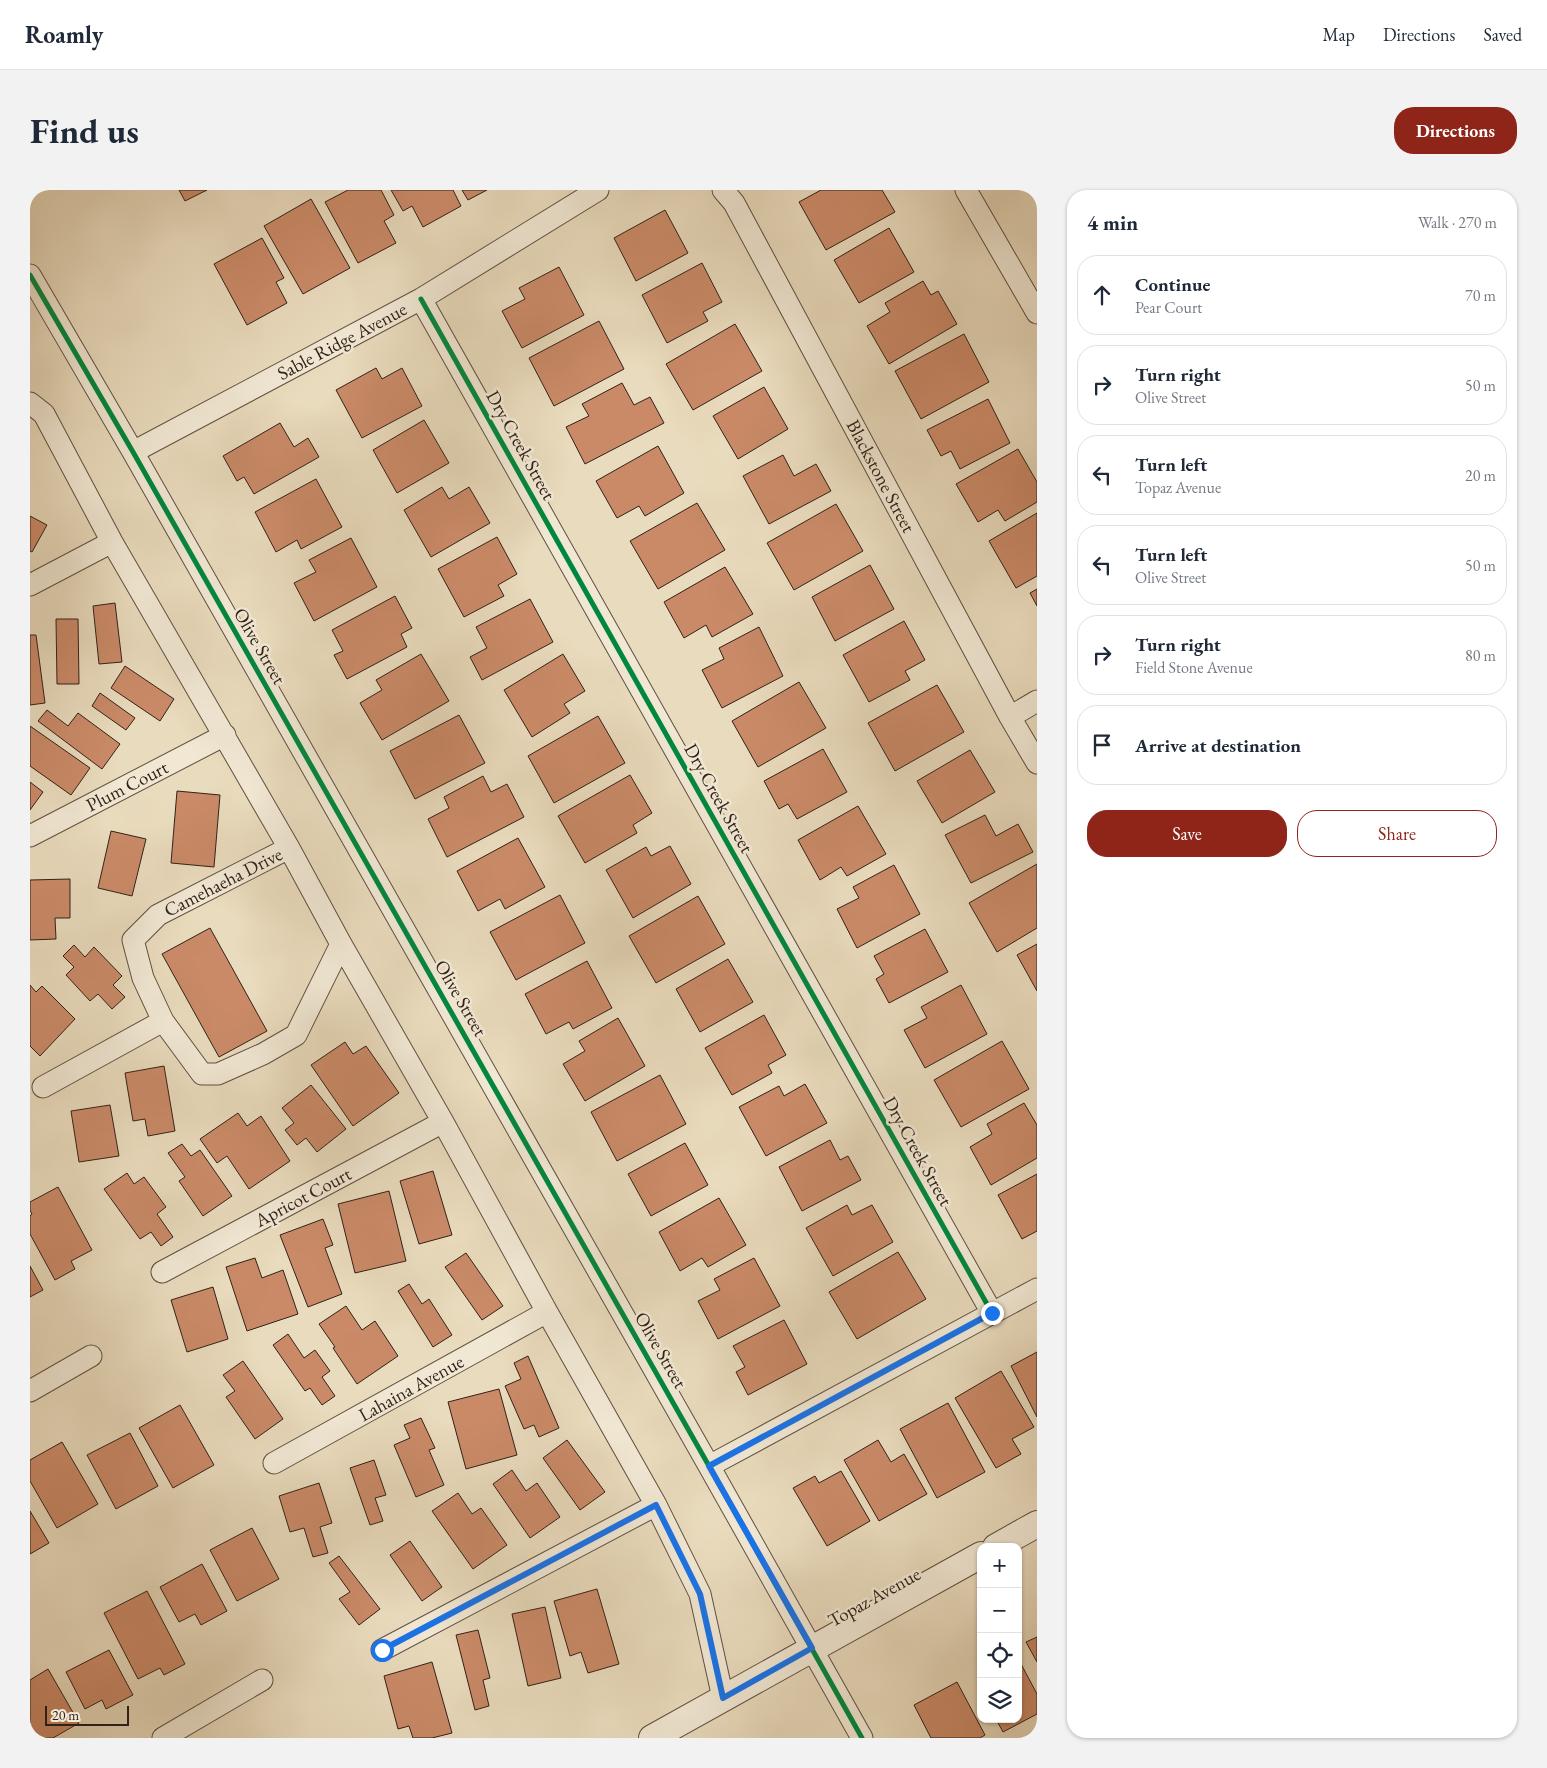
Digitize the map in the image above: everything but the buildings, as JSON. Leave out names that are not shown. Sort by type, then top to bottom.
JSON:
[{"type":"street","name":"Sable Ridge Avenue","points":[[133,452],[421,299],[598,190]]},
{"type":"street","name":"Blackstone Street","points":[[723,190],[739,212],[1010,717],[1037,763]]},
{"type":"street","points":[[966,190],[1037,313]]},
{"type":"street","name":"Olive Street","points":[[30,275],[133,452],[862,1738]]},
{"type":"street","name":"Dry Creek Street","points":[[421,299],[992,1313]]},
{"type":"street","points":[[30,403],[44,414],[112,542],[289,848],[656,1505],[700,1594],[723,1698]]},
{"type":"street","points":[[30,585],[112,542]]},
{"type":"street","points":[[1010,717],[1037,701]]},
{"type":"street","name":"Plum Court","points":[[30,836],[225,735]]},
{"type":"street","name":"Camehaeha Drive","points":[[289,848],[158,915],[133,940],[143,978],[163,1021],[202,1074],[218,1074],[263,1054],[296,1035],[341,944]]},
{"type":"street","points":[[43,1087],[163,1021]]},
{"type":"street","name":"Apricot Court","points":[[162,1272],[443,1122]]},
{"type":"street","points":[[709,1466],[1037,1289]]},
{"type":"street","name":"Lahaina Avenue","points":[[274,1463],[547,1312]]},
{"type":"street","points":[[30,1391],[91,1356]]},
{"type":"street","points":[[382,1650],[656,1505]]},
{"type":"street","points":[[1003,1543],[1037,1524]]},
{"type":"street","name":"Topaz Avenue","points":[[652,1738],[977,1557]]},
{"type":"street","points":[[162,1738],[262,1680]]},
{"type":"cycle path","points":[[30,275],[133,452],[862,1738]]},
{"type":"cycle path","points":[[421,299],[992,1313]]},
{"type":"route","points":[[382,1650],[656,1505],[700,1594],[723,1698],[812,1648],[709,1466],[992,1313]]}]
